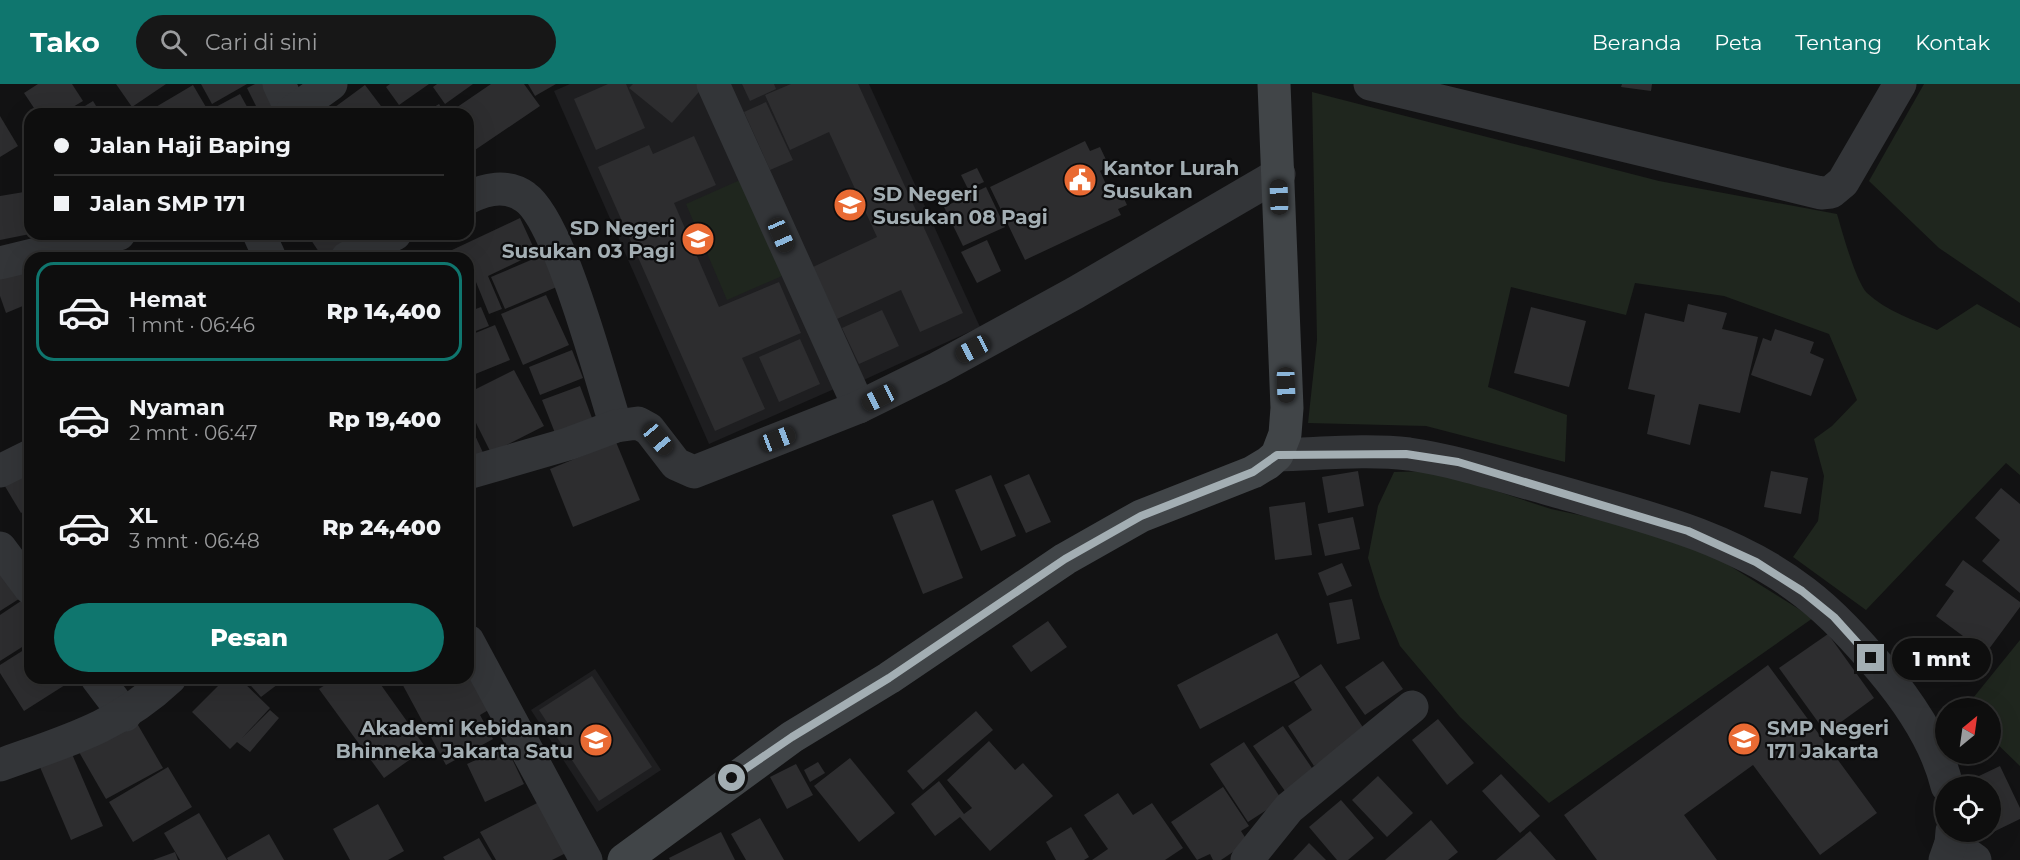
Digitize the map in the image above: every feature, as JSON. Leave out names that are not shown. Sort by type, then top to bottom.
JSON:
[{"type":"street","points":[[287,103],[331,84]]},
{"type":"street","points":[[713,84],[859,407]]},
{"type":"street","points":[[624,860],[792,737],[889,678],[1065,559],[1141,516],[1253,472],[1277,455],[1285,434],[1287,408],[1274,84]]},
{"type":"street","points":[[1370,84],[1821,193],[1831,192],[1843,182],[1900,84]]},
{"type":"street","points":[[474,471],[568,444],[616,426],[638,423],[649,429],[676,464],[694,472],[859,407],[1066,299],[1279,174]]},
{"type":"street","points":[[474,195],[487,189],[503,189],[525,196],[542,216],[575,294],[616,426]]},
{"type":"street","points":[[45,252],[94,240]]},
{"type":"street","points":[[359,252],[383,240]]},
{"type":"street","points":[[0,263],[24,257]]},
{"type":"street","points":[[1277,455],[1406,454],[1458,462],[1645,517],[1709,539],[1746,557],[1802,591],[1834,617],[1897,687],[1927,738],[1945,776]]},
{"type":"street","points":[[0,471],[24,459]]},
{"type":"street","points":[[0,548],[24,580]]},
{"type":"street","points":[[474,652],[586,860]]},
{"type":"street","points":[[102,684],[125,715]]},
{"type":"street","points":[[0,765],[80,738],[125,715],[163,684]]},
{"type":"street","points":[[1247,860],[1289,808],[1412,707]]},
{"type":"shaded area","name":"SD Negeri Susukan 03 Pagi","points":[[570,84],[709,84],[841,386],[709,444],[554,91]]},
{"type":"shaded area","name":"SD Negeri Susukan 08 Pagi","points":[[719,84],[869,84],[980,327],[857,383]]},
{"type":"shaded area","points":[[1924,84],[2020,84],[2020,303],[1939,248],[1869,181]]},
{"type":"shaded area","points":[[1312,92],[1659,181],[1837,214],[1858,278],[1867,293],[1883,305],[1937,330],[1977,304],[2020,328],[2020,475],[2006,463],[1866,610],[1793,557],[1818,521],[1824,476],[1814,439],[1832,426],[1857,400],[1829,334],[1724,296],[1635,283],[1626,315],[1511,287],[1488,387],[1567,415],[1565,462],[1426,426],[1308,423],[1317,340]]},
{"type":"shaded area","points":[[740,180],[782,276],[727,300],[686,204]]},
{"type":"shaded area","points":[[1435,471],[1551,509],[1654,531],[1711,554],[1813,618],[1549,803],[1460,717],[1400,646],[1380,597],[1368,558],[1378,506],[1394,472]]},
{"type":"shaded area","points":[[2020,640],[2020,766],[2001,748],[2001,698],[1973,698]]},
{"type":"shaded area","name":"Akademi Kebidanan Bhinneka Jakarta Satu","points":[[595,669],[661,770],[597,812],[531,710]]},
{"type":"building","points":[[38,84],[72,84],[83,101],[71,108],[34,108],[24,93]]},
{"type":"building","points":[[116,84],[166,84],[132,107]]},
{"type":"building","points":[[201,84],[247,84],[212,104]]},
{"type":"building","points":[[255,84],[275,84],[286,108],[257,108],[247,88]]},
{"type":"building","points":[[390,84],[429,84],[399,105],[386,87]]},
{"type":"building","points":[[437,84],[473,84],[445,104],[433,87]]},
{"type":"building","points":[[491,84],[524,84],[540,106],[475,150],[474,108],[456,108]]},
{"type":"building","points":[[528,84],[556,84],[535,96]]},
{"type":"building","points":[[608,84],[626,84],[645,128],[596,150],[574,99]]},
{"type":"building","points":[[633,84],[702,84],[704,86],[672,123],[629,88]]},
{"type":"building","points":[[742,84],[774,84],[776,89],[750,101]]},
{"type":"building","points":[[791,84],[858,84],[963,313],[920,332],[901,290],[837,319],[813,267],[877,237],[829,132],[790,150],[765,95]]},
{"type":"building","points":[[1622,84],[1652,84],[1651,91],[1621,87]]},
{"type":"building","points":[[193,85],[206,108],[154,108]]},
{"type":"building","points":[[365,85],[382,108],[334,108]]},
{"type":"building","points":[[240,94],[248,108],[214,108]]},
{"type":"building","points":[[93,101],[97,108],[82,108]]},
{"type":"building","points":[[766,102],[793,160],[770,170],[744,112]]},
{"type":"building","points":[[0,116],[18,146],[0,157]]},
{"type":"building","points":[[694,136],[716,185],[674,203],[719,307],[779,282],[801,333],[742,358],[765,409],[715,431],[598,167],[649,145],[653,154]]},
{"type":"building","points":[[1085,141],[1090,151],[1100,147],[1109,166],[1100,171],[1109,191],[1118,186],[1127,205],[1118,209],[1121,215],[1025,260],[990,187]]},
{"type":"building","points":[[977,168],[984,182],[968,189],[961,175]]},
{"type":"building","points":[[986,187],[1005,227],[963,246],[944,207]]},
{"type":"building","points":[[24,192],[24,235],[0,240],[0,196]]},
{"type":"building","points":[[520,218],[536,253],[488,276],[502,309],[489,314],[476,282],[474,283],[474,252],[448,252]]},
{"type":"building","points":[[311,240],[358,240],[341,252],[319,252]]},
{"type":"building","points":[[987,240],[1001,271],[977,283],[961,252]]},
{"type":"building","points":[[552,251],[566,283],[505,309],[491,277]]},
{"type":"building","points":[[24,266],[24,306],[6,313],[0,296],[0,276]]},
{"type":"building","points":[[546,295],[569,345],[523,365],[501,314]]},
{"type":"building","points":[[1688,304],[1727,313],[1722,329],[1758,337],[1740,413],[1699,404],[1690,445],[1647,434],[1655,395],[1628,389],[1645,313],[1684,322]]},
{"type":"building","points":[[481,307],[489,326],[474,332],[474,310]]},
{"type":"building","points":[[1531,307],[1586,321],[1569,387],[1514,373]]},
{"type":"building","points":[[882,310],[899,346],[859,364],[842,328]]},
{"type":"building","points":[[495,325],[510,360],[474,375],[474,334]]},
{"type":"building","points":[[1775,329],[1814,342],[1810,353],[1824,359],[1811,396],[1751,375],[1763,338],[1771,341]]},
{"type":"building","points":[[800,339],[820,384],[779,402],[759,357]]},
{"type":"building","points":[[572,350],[583,378],[540,395],[529,367]]},
{"type":"building","points":[[514,370],[544,426],[491,453],[474,419],[474,390]]},
{"type":"building","points":[[580,386],[592,418],[555,433],[542,400]]},
{"type":"building","points":[[474,433],[485,457],[474,462]]},
{"type":"building","points":[[616,442],[640,500],[573,527],[550,469]]},
{"type":"building","points":[[24,470],[24,511],[21,513],[3,483]]},
{"type":"building","points":[[1358,471],[1364,506],[1328,513],[1322,477]]},
{"type":"building","points":[[1771,471],[1808,478],[1801,514],[1764,507]]},
{"type":"building","points":[[1029,474],[1051,522],[1026,533],[1004,485]]},
{"type":"building","points":[[991,475],[1016,536],[981,551],[955,490]]},
{"type":"building","points":[[2001,488],[2020,504],[2020,593],[1982,561],[2000,540],[1975,518]]},
{"type":"building","points":[[933,500],[963,578],[923,594],[892,515]]},
{"type":"building","points":[[1305,502],[1312,555],[1275,560],[1269,507]]},
{"type":"building","points":[[1353,517],[1360,549],[1325,556],[1318,524]]},
{"type":"building","points":[[1963,560],[2020,602],[2020,607],[1986,653],[1936,616],[1954,591],[1945,585]]},
{"type":"building","points":[[0,563],[22,597],[0,611]]},
{"type":"building","points":[[1342,563],[1352,586],[1327,596],[1318,573]]},
{"type":"building","points":[[24,599],[24,646],[0,661],[0,615]]},
{"type":"building","points":[[1352,599],[1360,639],[1337,644],[1329,603]]},
{"type":"building","points":[[1048,621],[1067,647],[1031,672],[1012,646]]},
{"type":"building","points":[[1277,633],[1300,677],[1200,729],[1177,685]]},
{"type":"building","points":[[1828,634],[1874,698],[1826,733],[1779,668]]},
{"type":"building","points":[[24,650],[24,684],[67,684],[24,711],[0,673],[0,665]]},
{"type":"building","points":[[1383,661],[1403,689],[1365,715],[1345,687]]},
{"type":"building","points":[[1321,664],[1366,732],[1314,766],[1288,726],[1312,710],[1294,682]]},
{"type":"building","name":"SMP Negeri 171 Jakarta","points":[[1768,665],[1877,813],[1820,855],[1753,765],[1684,815],[1717,860],[1597,860],[1564,815]]},
{"type":"building","name":"Akademi Kebidanan Bhinneka Jakarta Satu","points":[[592,676],[652,767],[599,801],[539,710]]},
{"type":"building","points":[[474,681],[490,709],[480,715],[493,739],[446,765],[402,684],[474,684]]},
{"type":"building","points":[[220,684],[245,684],[270,708],[242,738],[270,710],[279,718],[250,752],[237,742],[230,749],[192,712]]},
{"type":"building","points":[[249,684],[278,684],[261,697]]},
{"type":"building","points":[[326,684],[380,684],[426,748],[384,778],[319,689]]},
{"type":"building","points":[[976,711],[993,730],[923,790],[907,771]]},
{"type":"building","points":[[1438,719],[1474,763],[1447,785],[1412,740]]},
{"type":"building","points":[[135,720],[163,768],[106,799],[79,752]]},
{"type":"building","points":[[1283,726],[1314,771],[1285,791],[1253,746]]},
{"type":"building","points":[[989,741],[1015,770],[1023,763],[1053,796],[990,851],[960,817],[935,836],[911,804],[939,781],[964,814],[972,808],[947,780]]},
{"type":"building","points":[[1244,742],[1282,800],[1248,822],[1210,764]]},
{"type":"building","points":[[506,746],[524,784],[485,802],[467,764]]},
{"type":"building","points":[[72,754],[103,826],[71,840],[40,767]]},
{"type":"building","points":[[850,758],[895,813],[859,842],[814,786]]},
{"type":"building","points":[[818,762],[825,773],[810,782],[804,770]]},
{"type":"building","points":[[796,764],[813,795],[787,809],[770,777]]},
{"type":"building","points":[[2000,766],[2020,808],[2020,819],[2001,828],[2001,776],[1979,776]]},
{"type":"building","points":[[168,767],[192,807],[133,842],[109,802]]},
{"type":"building","points":[[1501,774],[1540,816],[1520,833],[1482,791]]},
{"type":"building","points":[[1378,776],[1413,813],[1387,837],[1352,800]]},
{"type":"building","points":[[1223,787],[1249,826],[1241,831],[1248,842],[1221,860],[1213,860],[1210,854],[1197,860],[1171,822]]},
{"type":"building","points":[[1118,793],[1133,815],[1152,803],[1183,848],[1165,860],[1092,860],[1108,849],[1084,815]]},
{"type":"building","points":[[547,798],[574,849],[552,860],[496,860],[480,832]]},
{"type":"building","points":[[1341,800],[1374,838],[1348,860],[1337,860],[1309,827]]},
{"type":"building","points":[[378,804],[404,851],[388,860],[350,860],[333,829]]},
{"type":"building","points":[[199,813],[227,860],[180,860],[164,833]]},
{"type":"building","points":[[760,818],[784,860],[746,860],[731,834]]},
{"type":"building","points":[[1431,820],[1458,852],[1448,860],[1385,860]]},
{"type":"building","points":[[1071,827],[1089,857],[1084,860],[1056,860],[1046,842]]},
{"type":"building","points":[[1530,831],[1556,860],[1496,860]]},
{"type":"building","points":[[721,832],[735,860],[670,860],[669,858]]},
{"type":"building","points":[[269,834],[284,860],[228,860],[227,858]]},
{"type":"building","points":[[479,838],[492,860],[445,860],[443,857]]},
{"type":"building","points":[[1309,843],[1326,860],[1293,860]]},
{"type":"building","points":[[175,852],[178,860],[153,860]]},
{"type":"place","name":"Kantor Lurah Susukan","points":[[1080,180]]},
{"type":"place","name":"SD Negeri Susukan 08 Pagi","points":[[850,205]]},
{"type":"place","name":"SD Negeri Susukan 03 Pagi","points":[[698,239]]},
{"type":"place","name":"SMP Negeri 171 Jakarta","points":[[1744,739]]},
{"type":"place","name":"Akademi Kebidanan Bhinneka Jakarta Satu","points":[[596,740]]},
{"type":"route","points":[[732,778],[792,737],[889,678],[949,635],[1065,559],[1141,516],[1179,498],[1253,472],[1277,455],[1406,454],[1458,462],[1688,531],[1756,562],[1802,591],[1834,617],[1871,658]]}]
